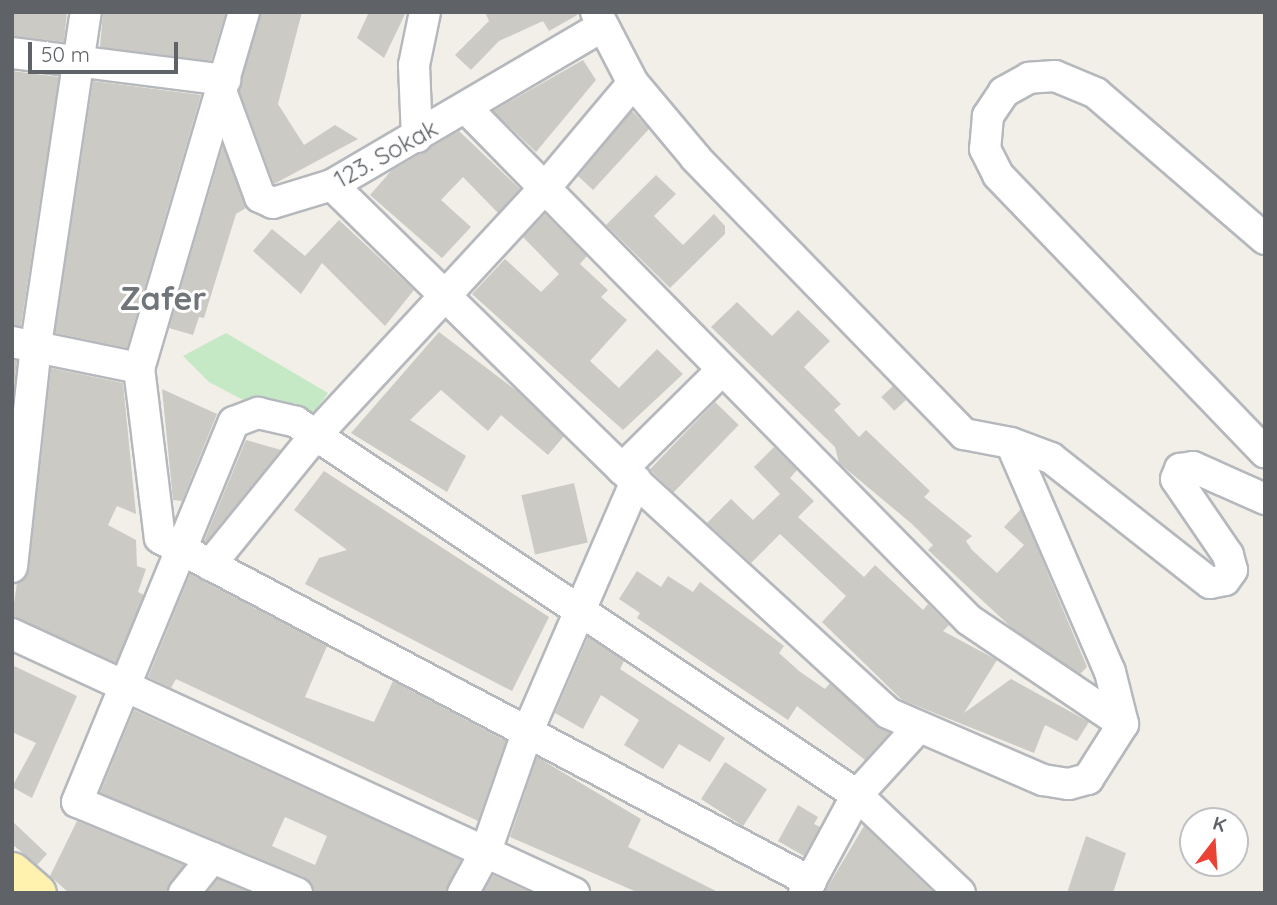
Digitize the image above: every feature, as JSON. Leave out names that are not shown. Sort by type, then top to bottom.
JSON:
[{"type":"main road","points":[[12,871],[37,893]]},
{"type":"street","points":[[12,567],[24,344],[82,61],[86,12]]},
{"type":"street","points":[[244,12],[139,368],[160,538],[527,733],[807,888],[858,795],[917,729]]},
{"type":"street","points":[[417,137],[414,65],[425,12]]},
{"type":"street","points":[[600,19],[633,82],[696,158],[964,434],[1011,443],[1051,458],[1210,583],[1225,580],[1232,570],[1228,555],[1183,491],[1180,469],[1194,467],[1265,499]]},
{"type":"street","name":"123. Sokak","points":[[223,85],[262,201],[332,185],[467,108],[600,19]]},
{"type":"street","points":[[12,53],[82,61],[223,85]]},
{"type":"street","points":[[1265,239],[1096,93],[1055,76],[1028,78],[1004,92],[988,116],[985,149],[998,175],[1265,452]]},
{"type":"street","points":[[210,565],[314,436],[442,295],[544,189],[633,82]]},
{"type":"street","points":[[467,108],[720,372],[969,620],[1123,724]]},
{"type":"street","points":[[332,185],[629,475],[888,713],[917,729],[1069,784],[1088,779],[1123,724],[1110,672],[1011,443]]},
{"type":"street","points":[[24,344],[139,368]]},
{"type":"street","points":[[463,893],[486,852],[527,733],[584,614],[629,475],[720,372]]},
{"type":"street","points":[[297,893],[78,802],[181,550],[240,417],[258,413],[296,422],[858,795],[960,893]]},
{"type":"street","points":[[12,634],[574,893]]},
{"type":"street","points":[[184,893],[212,859]]},
{"type":"green space","points":[[226,333],[328,393],[311,416],[295,403],[247,402],[209,382],[183,356]]},
{"type":"building","points":[[12,12],[67,12],[64,42],[12,36]]},
{"type":"building","points":[[103,12],[226,12],[211,61],[100,47]]},
{"type":"building","points":[[261,12],[302,12],[278,104],[304,145],[335,125],[358,139],[274,184],[239,90]]},
{"type":"building","points":[[369,12],[406,12],[384,58],[357,38]]},
{"type":"building","points":[[485,12],[579,14],[549,31],[543,21],[499,41],[471,70],[455,55],[489,21]]},
{"type":"building","points":[[583,60],[596,80],[536,152],[493,111]]},
{"type":"building","points":[[12,71],[59,77],[21,326],[12,325]]},
{"type":"building","points":[[93,81],[201,95],[127,348],[55,333]]},
{"type":"building","points":[[632,111],[649,129],[593,190],[578,176]]},
{"type":"building","points":[[459,131],[520,189],[498,213],[463,177],[441,200],[471,227],[442,258],[370,195],[391,171]]},
{"type":"building","points":[[223,146],[246,208],[236,214],[204,318],[199,317],[193,335],[169,328]]},
{"type":"building","points":[[656,175],[676,194],[654,216],[683,245],[714,214],[725,226],[725,234],[670,288],[606,225]]},
{"type":"building","points":[[545,214],[587,256],[580,264],[608,290],[601,297],[627,320],[590,361],[619,388],[657,349],[683,374],[623,430],[472,294],[505,259],[541,292],[559,274],[523,237]]},
{"type":"building","points":[[339,220],[414,290],[385,326],[322,263],[301,294],[253,251],[272,229],[305,256]]},
{"type":"building","points":[[737,302],[772,336],[798,310],[830,341],[804,367],[841,404],[834,410],[859,437],[866,430],[930,491],[924,497],[972,536],[966,541],[972,550],[997,573],[1024,545],[1004,527],[1021,509],[1087,667],[1080,674],[1013,629],[928,550],[933,545],[839,463],[835,447],[711,327]]},
{"type":"building","points":[[439,332],[517,391],[564,436],[548,455],[501,415],[488,431],[441,390],[410,420],[466,456],[447,492],[351,433]]},
{"type":"building","points":[[12,360],[17,361],[12,402]]},
{"type":"building","points":[[51,368],[123,383],[136,514],[117,506],[108,525],[136,540],[137,566],[146,569],[138,592],[144,595],[116,663],[12,617],[17,583],[29,569]]},
{"type":"building","points":[[893,386],[906,400],[894,411],[881,397]]},
{"type":"building","points":[[162,389],[217,414],[182,501],[173,500]]},
{"type":"building","points":[[715,402],[739,425],[673,493],[650,470]]},
{"type":"building","points":[[246,440],[281,450],[206,542],[204,541]]},
{"type":"building","points":[[774,447],[797,470],[790,478],[814,501],[798,517],[864,577],[875,565],[923,610],[928,604],[949,625],[943,631],[997,660],[964,713],[1011,679],[1089,722],[1077,741],[1045,725],[1034,753],[902,700],[822,622],[846,596],[780,534],[751,563],[707,523],[731,499],[753,520],[780,494],[754,467]]},
{"type":"building","points":[[324,471],[549,617],[512,691],[305,584],[319,558],[347,550],[294,510]]},
{"type":"building","points":[[574,483],[588,542],[535,555],[521,495]]},
{"type":"building","points":[[637,571],[661,587],[668,576],[693,592],[700,582],[784,646],[779,653],[799,671],[825,689],[830,683],[890,733],[865,760],[797,706],[788,720],[637,618],[640,613],[619,599]]},
{"type":"building","points":[[190,574],[327,646],[305,697],[374,722],[393,681],[506,741],[478,821],[176,679],[171,688],[148,677]]},
{"type":"building","points":[[588,637],[624,661],[620,669],[725,738],[710,762],[679,744],[663,769],[624,745],[639,720],[601,695],[583,729],[555,713]]},
{"type":"building","points":[[12,665],[77,696],[32,798],[12,787],[36,743],[12,732]]},
{"type":"building","points":[[134,710],[461,860],[446,893],[314,893],[304,877],[100,793]],"holes":[[[285,817],[327,836],[315,865],[272,846]]]},
{"type":"building","points":[[537,757],[641,819],[628,847],[720,893],[639,893],[510,837]]},
{"type":"building","points":[[725,762],[767,789],[743,826],[701,799]]},
{"type":"building","points":[[798,805],[818,817],[814,824],[820,827],[804,856],[778,841]]},
{"type":"building","points":[[12,821],[47,854],[37,865],[12,844]]},
{"type":"building","points":[[77,821],[184,865],[167,893],[69,893],[50,876]]},
{"type":"building","points":[[864,826],[934,893],[824,893]]},
{"type":"building","points":[[1086,836],[1126,853],[1113,893],[1067,893]]},
{"type":"building","points":[[493,875],[532,893],[483,893]]},
{"type":"building","points":[[218,879],[251,893],[207,893]]},
{"type":"district","name":"Zafer","points":[[163,298]]}]
